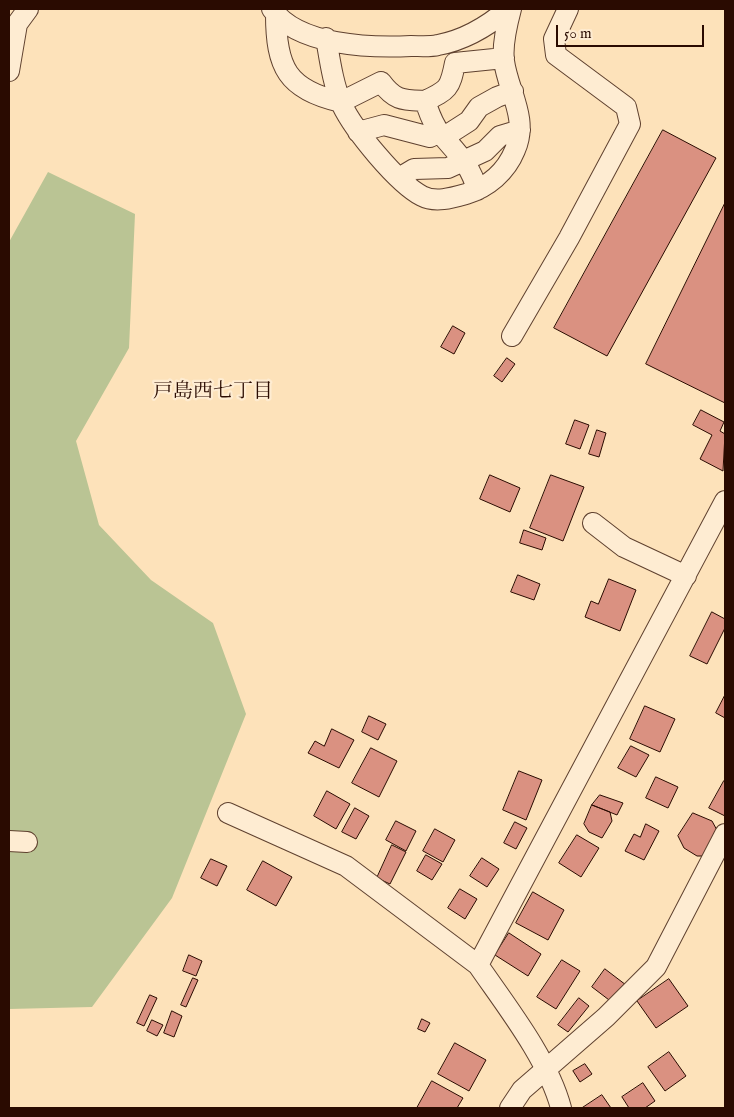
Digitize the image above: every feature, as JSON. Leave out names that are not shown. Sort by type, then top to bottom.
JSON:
[{"type":"street","points":[[9,71],[17,24],[28,9]]},
{"type":"street","points":[[274,11],[301,31],[351,46],[438,46],[486,28],[510,9]]},
{"type":"street","points":[[326,38],[331,66],[341,102],[358,132],[399,178],[422,197],[448,200],[477,190],[493,180],[505,167],[516,149],[520,130],[520,116],[504,58],[510,9]]},
{"type":"street","points":[[512,336],[569,238],[630,124],[626,107],[556,55],[554,39],[568,9]]},
{"type":"street","points":[[274,11],[276,41],[280,59],[292,79],[308,93],[341,102],[381,82],[388,92],[398,99],[424,101],[442,93],[451,83],[455,63],[504,58]]},
{"type":"street","points":[[358,132],[384,125],[430,137],[442,135],[469,121],[480,107],[497,97],[513,91]]},
{"type":"street","points":[[424,101],[431,119],[442,135],[466,161],[473,174],[477,190]]},
{"type":"street","points":[[399,178],[414,169],[448,168],[466,161],[485,150],[500,136],[520,130]]},
{"type":"street","points":[[478,965],[725,502]]},
{"type":"street","points":[[593,523],[624,546],[686,576]]},
{"type":"street","points":[[228,813],[346,866],[478,965],[522,1028],[556,1090],[561,1108]]},
{"type":"street","points":[[510,1108],[522,1090],[545,1072],[656,968],[725,834]]},
{"type":"green space","points":[[48,172],[135,214],[129,348],[76,441],[99,525],[151,580],[213,623],[246,714],[172,898],[92,1007],[9,1009],[9,242]]},
{"type":"building","points":[[663,130],[716,158],[607,356],[554,328]]},
{"type":"building","points":[[725,203],[725,403],[646,364]]},
{"type":"building","points":[[453,326],[465,333],[454,354],[441,347]]},
{"type":"building","points":[[507,358],[515,364],[502,382],[494,376]]},
{"type":"building","points":[[701,410],[724,422],[720,431],[725,434],[723,471],[700,459],[712,435],[693,425]]},
{"type":"building","points":[[575,420],[589,425],[580,449],[566,444]]},
{"type":"building","points":[[597,430],[606,433],[599,457],[589,454]]},
{"type":"building","points":[[490,475],[520,488],[510,512],[480,499]]},
{"type":"building","points":[[551,475],[584,487],[563,541],[530,528]]},
{"type":"building","points":[[524,530],[546,538],[542,550],[520,543]]},
{"type":"building","points":[[518,575],[540,584],[534,600],[511,592]]},
{"type":"building","points":[[609,579],[636,590],[620,631],[585,617],[591,601],[598,604]]},
{"type":"building","points":[[712,612],[725,619],[725,628],[707,664],[690,656]]},
{"type":"building","points":[[725,695],[725,718],[716,713]]},
{"type":"building","points":[[645,706],[675,719],[660,752],[630,739]]},
{"type":"building","points":[[369,716],[386,724],[378,740],[362,732]]},
{"type":"building","points":[[332,729],[354,740],[339,768],[308,753],[315,741],[324,746]]},
{"type":"building","points":[[631,746],[649,755],[636,777],[618,768]]},
{"type":"building","points":[[371,748],[397,761],[379,797],[352,783]]},
{"type":"building","points":[[519,771],[542,780],[526,820],[503,810]]},
{"type":"building","points":[[656,777],[678,787],[668,808],[646,798]]},
{"type":"building","points":[[725,782],[725,816],[709,808]]},
{"type":"building","points":[[327,791],[350,804],[336,829],[314,816]]},
{"type":"building","points":[[600,795],[623,803],[617,815],[592,805]]},
{"type":"building","points":[[592,805],[610,812],[612,821],[602,838],[589,832],[584,824]]},
{"type":"building","points":[[355,808],[369,816],[356,839],[342,832]]},
{"type":"building","points":[[693,813],[712,821],[718,832],[705,856],[697,856],[684,848],[678,836]]},
{"type":"building","points":[[396,821],[416,831],[406,851],[386,840]]},
{"type":"building","points":[[515,822],[527,828],[516,849],[504,843]]},
{"type":"building","points":[[646,824],[659,831],[644,860],[625,851],[634,834],[640,837]]},
{"type":"building","points":[[435,829],[455,840],[443,862],[423,851]]},
{"type":"building","points":[[577,835],[599,848],[581,877],[559,863]]},
{"type":"building","points":[[392,845],[406,852],[390,884],[377,878]]},
{"type":"building","points":[[426,855],[442,864],[432,880],[417,871]]},
{"type":"building","points":[[482,858],[499,869],[487,887],[470,876]]},
{"type":"building","points":[[211,859],[227,866],[217,886],[201,878]]},
{"type":"building","points":[[263,861],[292,877],[276,906],[247,890]]},
{"type":"building","points":[[460,889],[477,899],[465,919],[448,908]]},
{"type":"building","points":[[533,892],[564,910],[548,940],[516,923]]},
{"type":"building","points":[[509,933],[541,954],[528,976],[495,955]]},
{"type":"building","points":[[189,955],[202,961],[196,976],[183,971]]},
{"type":"building","points":[[562,960],[580,971],[556,1009],[537,997]]},
{"type":"building","points":[[605,969],[626,985],[613,1003],[592,987]]},
{"type":"building","points":[[193,978],[198,980],[186,1007],[181,1005]]},
{"type":"building","points":[[669,979],[688,1006],[656,1028],[637,1001]]},
{"type":"building","points":[[150,995],[157,998],[144,1026],[137,1023]]},
{"type":"building","points":[[579,998],[589,1006],[568,1032],[558,1025]]},
{"type":"building","points":[[172,1011],[182,1016],[174,1037],[164,1033]]},
{"type":"building","points":[[422,1019],[430,1023],[425,1032],[418,1029]]},
{"type":"building","points":[[152,1020],[163,1025],[157,1036],[147,1031]]},
{"type":"building","points":[[455,1043],[486,1060],[469,1091],[438,1074]]},
{"type":"building","points":[[669,1052],[686,1076],[665,1091],[648,1067]]},
{"type":"building","points":[[585,1064],[592,1074],[580,1082],[573,1071]]},
{"type":"building","points":[[432,1081],[463,1098],[457,1108],[417,1108]]},
{"type":"building","points":[[643,1083],[655,1101],[645,1108],[629,1108],[622,1097]]},
{"type":"building","points":[[602,1095],[611,1108],[582,1108]]},
{"type":"district","name":"戸島西七丁目","points":[[213,393]]}]
